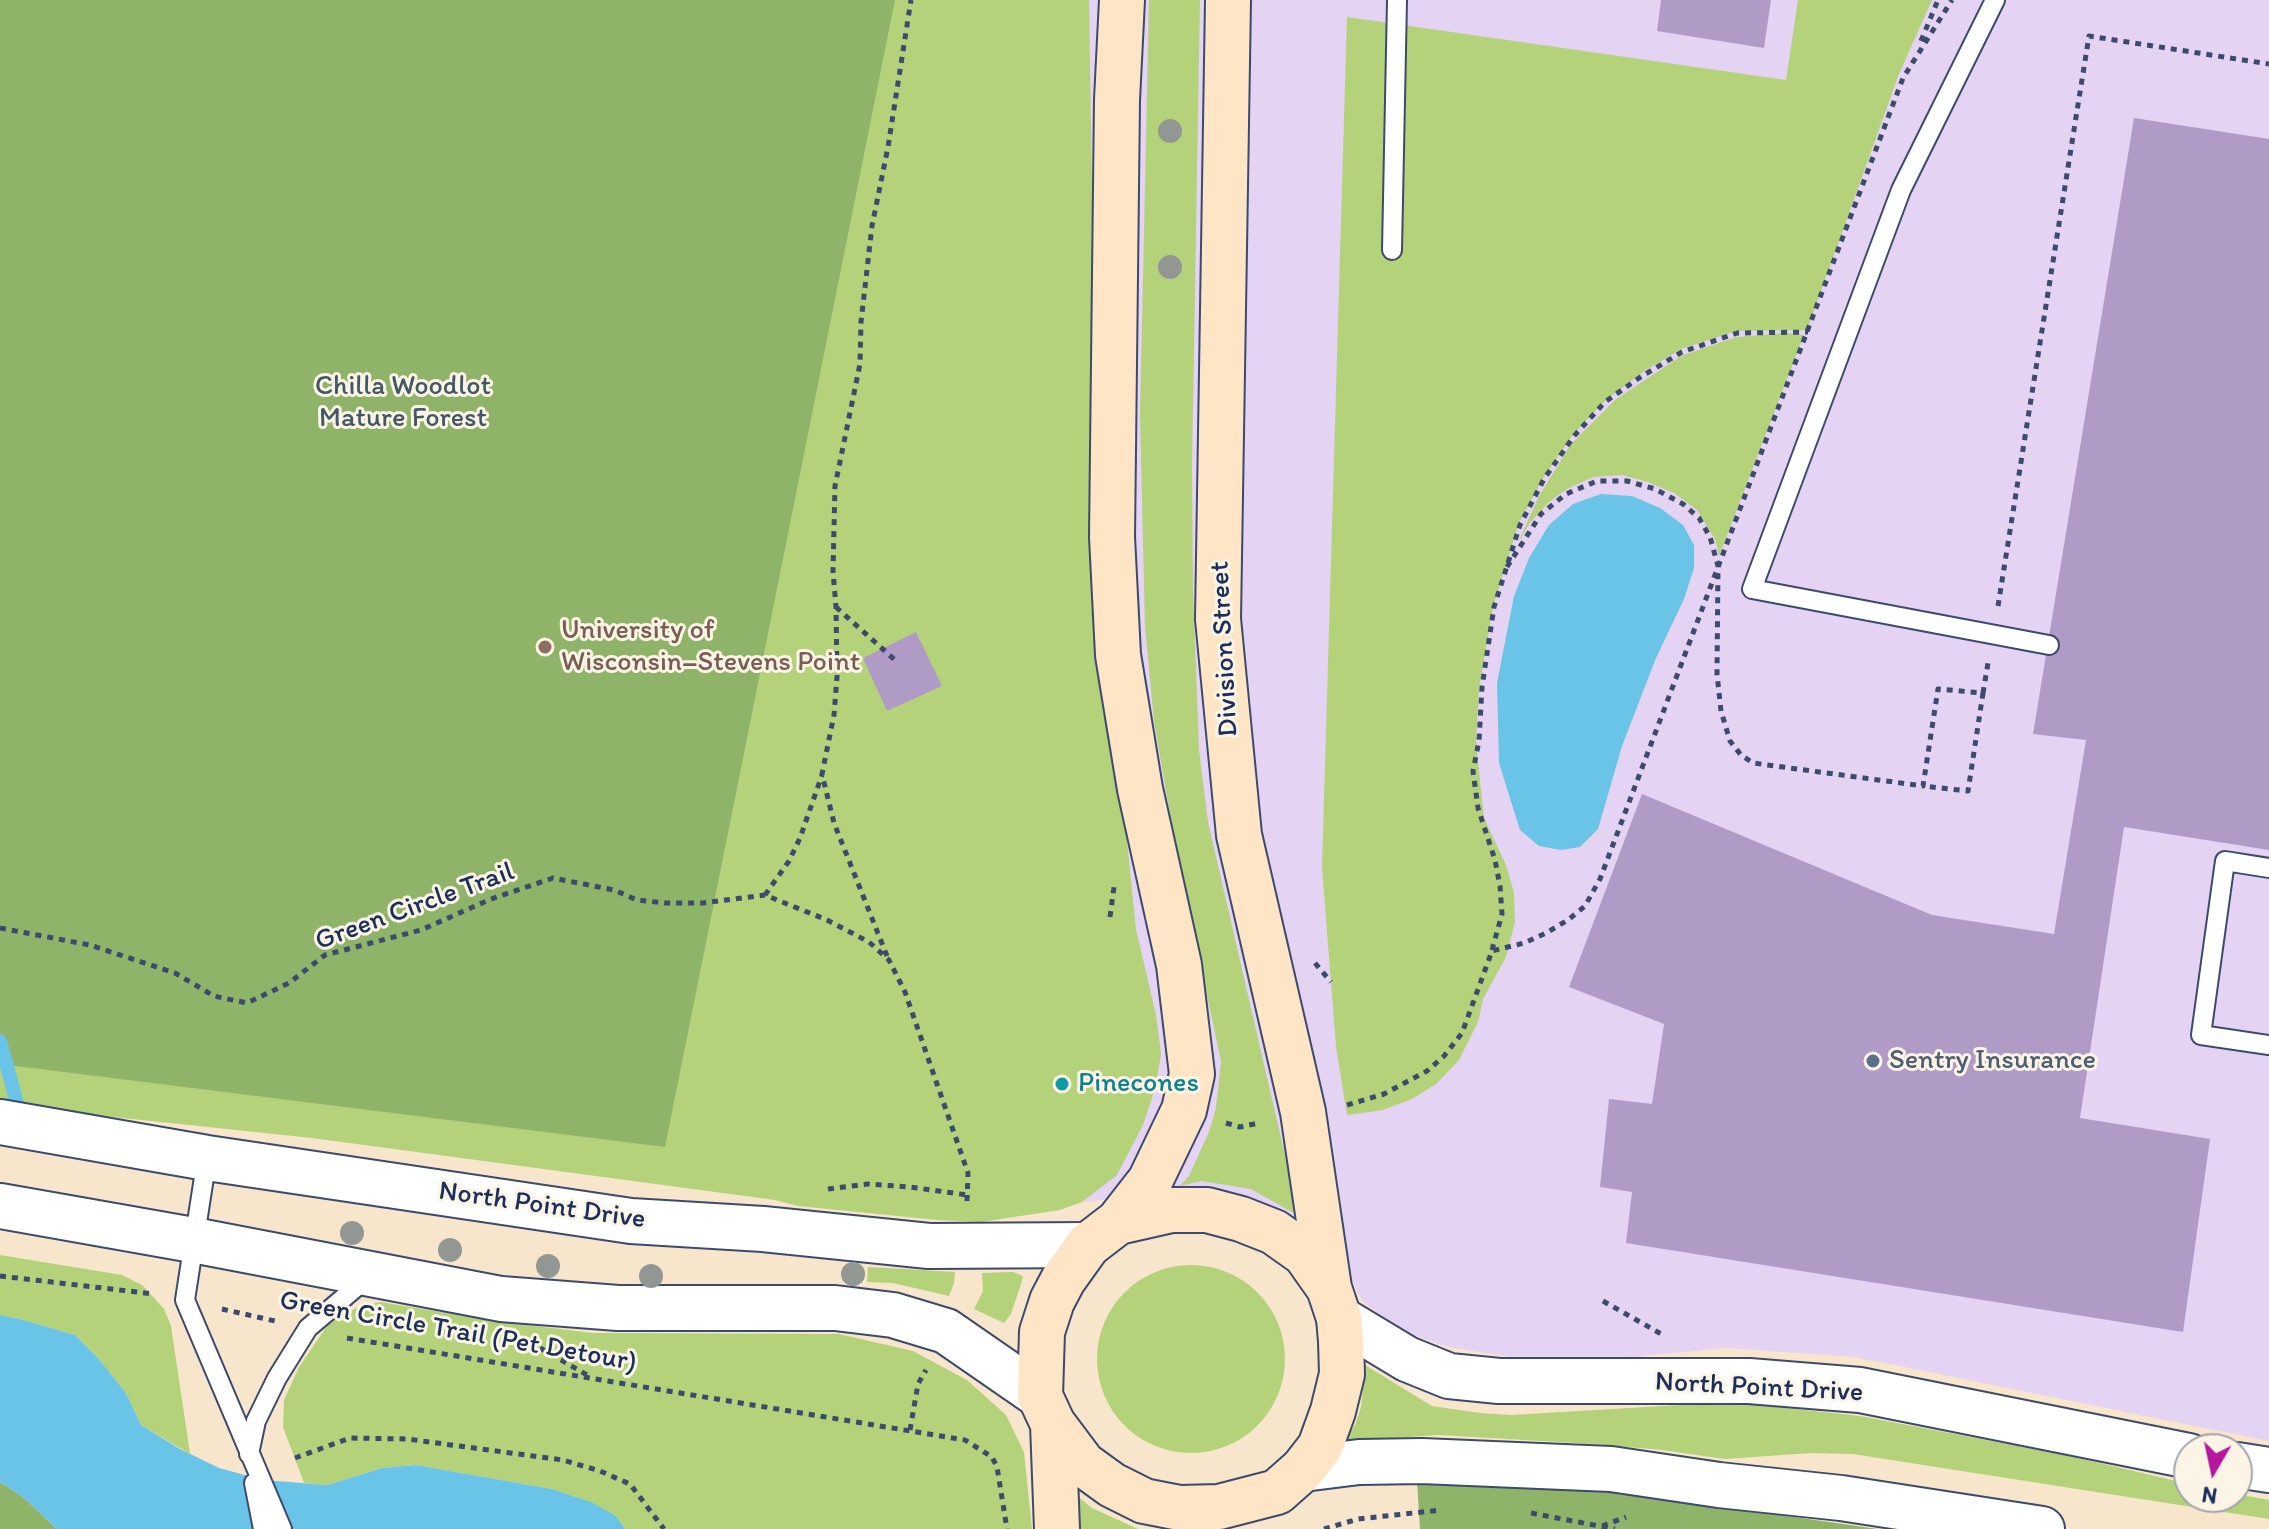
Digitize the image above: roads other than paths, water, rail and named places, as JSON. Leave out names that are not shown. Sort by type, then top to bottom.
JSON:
[{"type":"main road","points":[[1057,1529],[1042,1332],[1063,1280],[1150,1181],[1184,1110],[1192,1074],[1179,965],[1140,789],[1118,655],[1112,537],[1117,100],[1122,0]]},
{"type":"main road","name":"Division Street","points":[[1228,0],[1218,619],[1239,835],[1303,1112],[1334,1303],[1342,1374],[1320,1447],[1290,1481]]},
{"type":"main road","points":[[1103,1233],[1171,1210],[1207,1210],[1241,1219],[1274,1232],[1305,1254],[1334,1303]]},
{"type":"main road","points":[[1046,1410],[1083,1464],[1112,1485],[1144,1501],[1180,1508],[1219,1507],[1290,1481]]},
{"type":"main road","points":[[1251,1529],[1290,1481]]},
{"type":"street","name":"North Point Drive","points":[[0,1122],[207,1158],[631,1221],[763,1229],[929,1246],[1103,1233]]},
{"type":"street","points":[[0,1206],[501,1299],[618,1308],[835,1308],[893,1315],[946,1331],[1046,1410]]},
{"type":"street","name":"North Point Drive","points":[[1334,1303],[1407,1359],[1449,1376],[1499,1381],[1749,1381],[1817,1385],[1860,1390],[2173,1453]]},
{"type":"street","points":[[1290,1481],[1359,1462],[1422,1461],[1611,1469],[1841,1498],[2042,1529]]},
{"type":"lane","points":[[1392,250],[1397,0]]},
{"type":"lane","points":[[1995,0],[1901,190],[1752,589],[2049,645]]},
{"type":"lane","points":[[2269,868],[2225,861],[2201,1035],[2269,1045]]},
{"type":"lane","points":[[207,1158],[185,1300],[282,1529]]},
{"type":"lane","points":[[263,1529],[249,1452],[256,1421],[308,1328],[372,1273]]},
{"type":"water","points":[[1601,494],[1632,496],[1660,508],[1683,525],[1694,545],[1694,568],[1622,746],[1598,829],[1580,847],[1561,850],[1539,846],[1520,830],[1499,763],[1497,683],[1514,596],[1529,558],[1549,525],[1573,504]]},
{"type":"water","points":[[0,1315],[75,1335],[126,1393],[141,1425],[219,1468],[263,1480],[327,1485],[382,1468],[416,1465],[552,1489],[591,1502],[616,1516],[625,1529],[57,1529],[23,1497],[0,1482]]},
{"type":"waterway","points":[[0,1041],[21,1118]]},
{"type":"place","name":"University of Wisconsin–Stevens Point","points":[[545,647]]},
{"type":"place","name":"Sentry Insurance","points":[[1873,1061]]},
{"type":"place","name":"Pinecones","points":[[1062,1084]]},
{"type":"park label","name":"Chilla Woodlot Mature Forest","points":[[403,403]]}]
